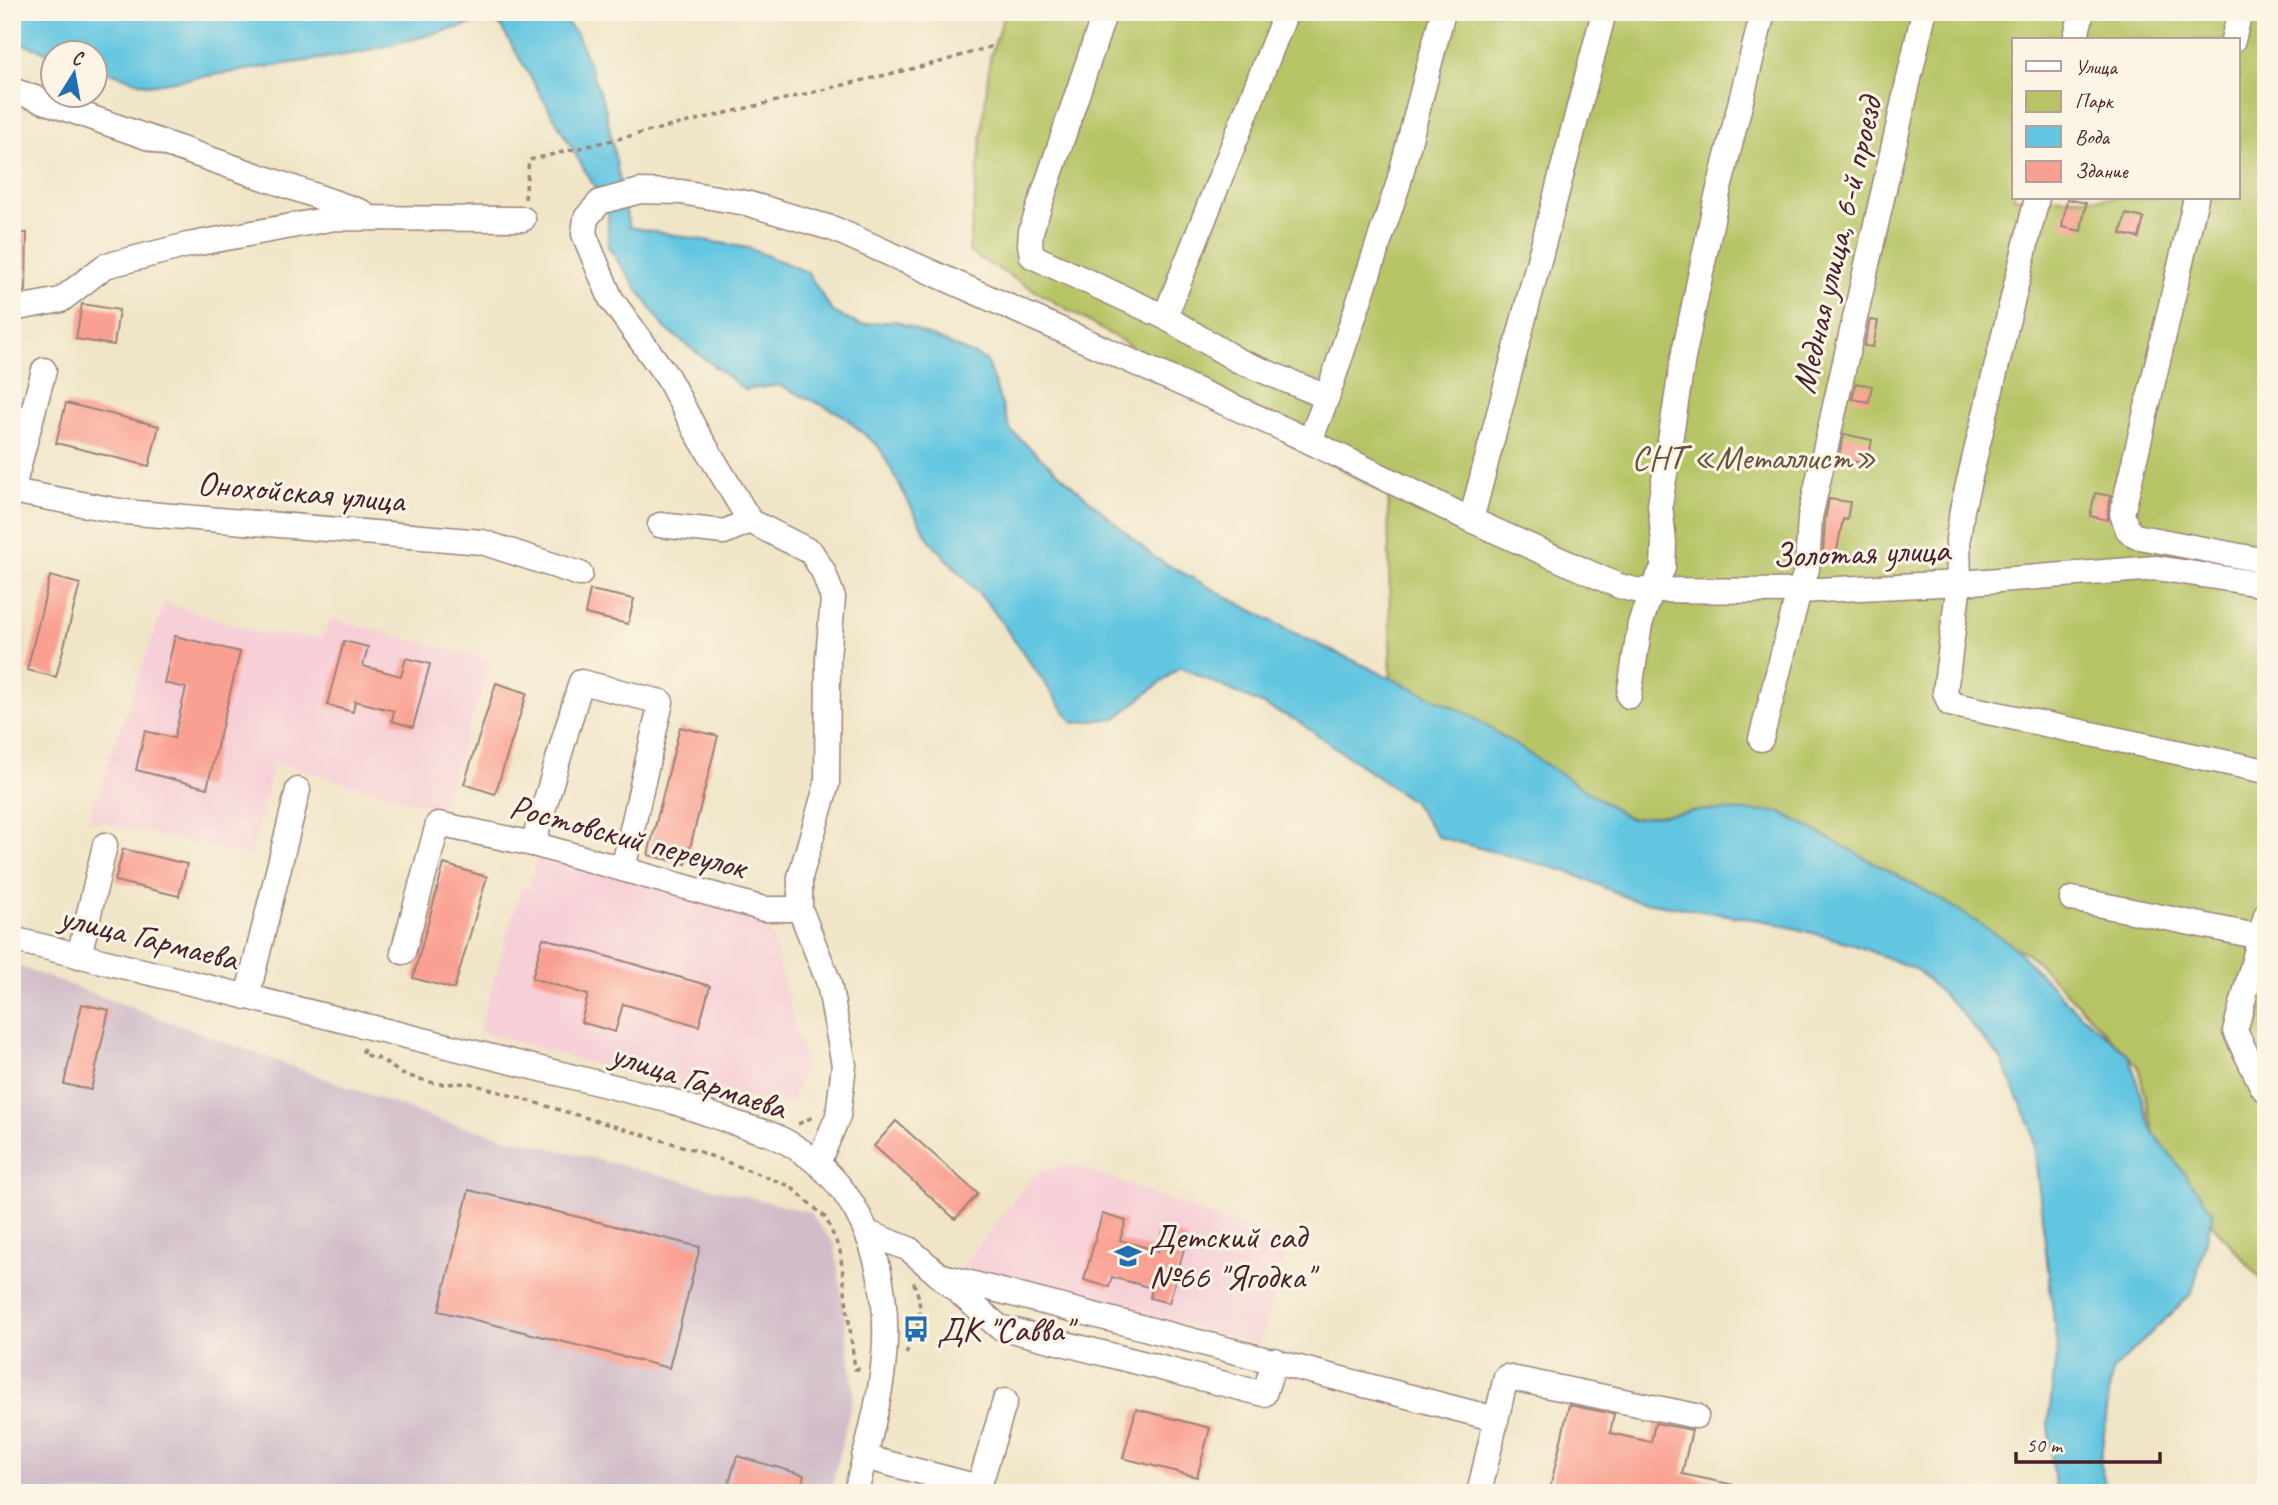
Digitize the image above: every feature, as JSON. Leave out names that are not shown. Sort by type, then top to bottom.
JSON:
[{"type":"street","points":[[1105,12],[1031,231],[1032,256],[1165,317],[1237,360],[1327,397]]},
{"type":"street","points":[[1165,317],[1286,12]]},
{"type":"street","points":[[1310,441],[1398,186],[1443,12]]},
{"type":"street","points":[[1471,520],[1604,12]]},
{"type":"street","points":[[1629,696],[1640,624],[1663,568],[1664,543],[1660,505],[1682,358],[1715,205],[1763,12]]},
{"type":"street","name":"Медная улица, 6-й проезд","points":[[1760,738],[1807,569],[1810,517],[1924,12]]},
{"type":"street","points":[[2076,38],[2082,12]]},
{"type":"street","points":[[2234,38],[2240,12]]},
{"type":"street","points":[[12,90],[379,218]]},
{"type":"street","name":"Золотая улица","points":[[750,521],[668,378],[611,299],[584,234],[586,218],[600,202],[640,191],[681,192],[746,203],[834,229],[1310,441],[1471,520],[1619,586],[1651,592],[1799,591],[1959,583],[2157,568],[2266,585]]},
{"type":"street","points":[[2037,200],[1962,510],[1958,539],[1959,583],[1945,692],[1950,704],[2266,771]]},
{"type":"street","points":[[2196,200],[2122,514],[2124,522],[2135,536],[2266,561]]},
{"type":"street","points":[[12,309],[61,300],[105,266],[176,248],[335,218],[523,219]]},
{"type":"street","points":[[12,491],[44,370]]},
{"type":"street","name":"Онохойская улица","points":[[12,491],[125,512],[482,542],[580,574]]},
{"type":"street","points":[[660,525],[724,532],[750,521],[811,552],[823,571],[833,598],[828,658],[827,785],[800,877],[800,909],[829,983],[844,1065],[838,1116],[818,1163]]},
{"type":"street","points":[[533,844],[581,682],[661,702],[624,869]]},
{"type":"street","points":[[247,997],[299,790]]},
{"type":"street","name":"Ростовский переулок","points":[[402,953],[438,824],[533,844],[764,909],[800,909]]},
{"type":"street","points":[[79,956],[105,845]]},
{"type":"street","points":[[2072,898],[2264,930],[2235,1031],[2263,1088],[2266,1089]]},
{"type":"street","name":"улица Гармаева","points":[[12,939],[671,1101],[776,1137],[818,1163],[843,1191],[869,1233],[883,1300],[884,1339],[880,1388],[856,1493]]},
{"type":"street","points":[[869,1233],[909,1249],[999,1327],[1264,1394],[1275,1360]]},
{"type":"street","points":[[939,1275],[1496,1419]]},
{"type":"street","points":[[1479,1493],[1506,1377],[1696,1416]]},
{"type":"street","points":[[864,1457],[979,1487],[1005,1401]]},
{"type":"path","points":[[523,219],[529,160],[940,62],[993,46]]},
{"type":"path","points":[[370,1027],[362,1054],[380,1059],[402,1074],[437,1084],[469,1083],[695,1150],[790,1186],[826,1219],[840,1251],[855,1369],[898,1369],[916,1329],[920,1298],[911,1277]]},
{"type":"path","points":[[792,1127],[839,1104]]},
{"type":"shaded area","points":[[165,602],[255,632],[321,638],[332,619],[492,661],[440,810],[274,762],[252,856],[88,820]]},
{"type":"shaded area","points":[[539,853],[768,920],[805,1064],[792,1104],[685,1090],[479,1031],[521,887],[528,889]]},
{"type":"shaded area","points":[[12,964],[441,1121],[809,1212],[835,1245],[854,1392],[830,1493],[12,1493]]},
{"type":"shaded area","name":"Детский сад №66 \"Ягодка\"","points":[[1074,1165],[1288,1244],[1261,1345],[961,1267],[1038,1171]]},
{"type":"green space","name":"СНТ «Металлист»","points":[[1005,12],[2266,12],[2266,1285],[2162,1167],[2138,1066],[2029,954],[1765,824],[1659,829],[1570,794],[1391,686],[1388,496],[969,252],[990,58]]},
{"type":"water","points":[[12,12],[557,12],[577,34],[605,107],[629,227],[748,248],[807,272],[833,312],[860,325],[896,321],[986,360],[1011,431],[1155,558],[1292,632],[1468,714],[1630,819],[1706,810],[1781,812],[1946,902],[2011,944],[2072,1007],[2129,1055],[2151,1129],[2213,1212],[2192,1293],[2112,1371],[2100,1464],[2108,1493],[2056,1493],[2048,1425],[2057,1348],[2032,1128],[2001,1059],[1957,1008],[1917,970],[1850,943],[1771,922],[1633,900],[1566,871],[1438,837],[1412,801],[1296,720],[1180,667],[1116,718],[1073,723],[990,606],[928,538],[879,447],[841,414],[779,385],[745,390],[665,328],[608,247],[608,210],[496,18],[358,53],[148,85],[108,71],[108,38],[38,38],[38,49],[12,40]]},
{"type":"building","points":[[2067,200],[2086,203],[2081,231],[2062,227]]},
{"type":"building","points":[[2126,214],[2144,218],[2139,238],[2121,234]]},
{"type":"building","points":[[12,233],[27,233],[26,291],[12,294]]},
{"type":"building","points":[[82,304],[119,310],[114,345],[76,339]]},
{"type":"building","points":[[1870,320],[1878,321],[1873,347],[1864,346]]},
{"type":"building","points":[[1856,383],[1872,386],[1869,402],[1852,399]]},
{"type":"building","points":[[66,403],[159,426],[149,466],[56,443]]},
{"type":"building","points":[[1844,434],[1872,440],[1867,464],[1838,459]]},
{"type":"building","points":[[2095,493],[2111,496],[2108,520],[2090,516]]},
{"type":"building","points":[[1829,499],[1850,502],[1847,520],[1843,519],[1836,555],[1823,553]]},
{"type":"building","points":[[50,576],[80,584],[56,677],[27,670]]},
{"type":"building","points":[[590,590],[634,599],[628,624],[585,614]]},
{"type":"building","points":[[175,636],[240,652],[207,788],[136,770],[145,731],[174,738],[186,688],[164,683]]},
{"type":"building","points":[[344,641],[368,647],[363,666],[401,676],[406,658],[430,664],[413,727],[392,721],[394,711],[355,701],[353,712],[327,705]]},
{"type":"building","points":[[496,683],[527,693],[495,794],[464,784]]},
{"type":"building","points":[[680,727],[718,736],[686,864],[648,855]]},
{"type":"building","points":[[123,849],[187,864],[179,896],[115,881]]},
{"type":"building","points":[[444,864],[487,877],[454,989],[413,978]]},
{"type":"building","points":[[543,938],[710,986],[699,1026],[623,1004],[615,1032],[581,1022],[588,995],[532,978]]},
{"type":"building","points":[[82,1004],[109,1010],[91,1090],[64,1084]]},
{"type":"building","points":[[896,1121],[978,1194],[955,1219],[874,1146]]},
{"type":"building","points":[[469,1190],[700,1247],[669,1368],[439,1311]]},
{"type":"building","points":[[1102,1214],[1126,1221],[1120,1240],[1158,1251],[1163,1231],[1187,1238],[1169,1303],[1150,1298],[1152,1288],[1112,1277],[1109,1287],[1084,1280]]},
{"type":"building","points":[[1569,1405],[1614,1414],[1610,1433],[1651,1442],[1655,1423],[1692,1430],[1682,1474],[1739,1486],[1739,1493],[1549,1493]]},
{"type":"building","points":[[1136,1409],[1210,1428],[1197,1477],[1123,1458]]},
{"type":"building","points":[[737,1456],[804,1475],[799,1493],[726,1493]]},
{"type":"place","name":"Детский сад №66 \"Ягодка\"","points":[[1128,1256]]},
{"type":"place","name":"ДК \"Савва\"","points":[[916,1329]]}]
